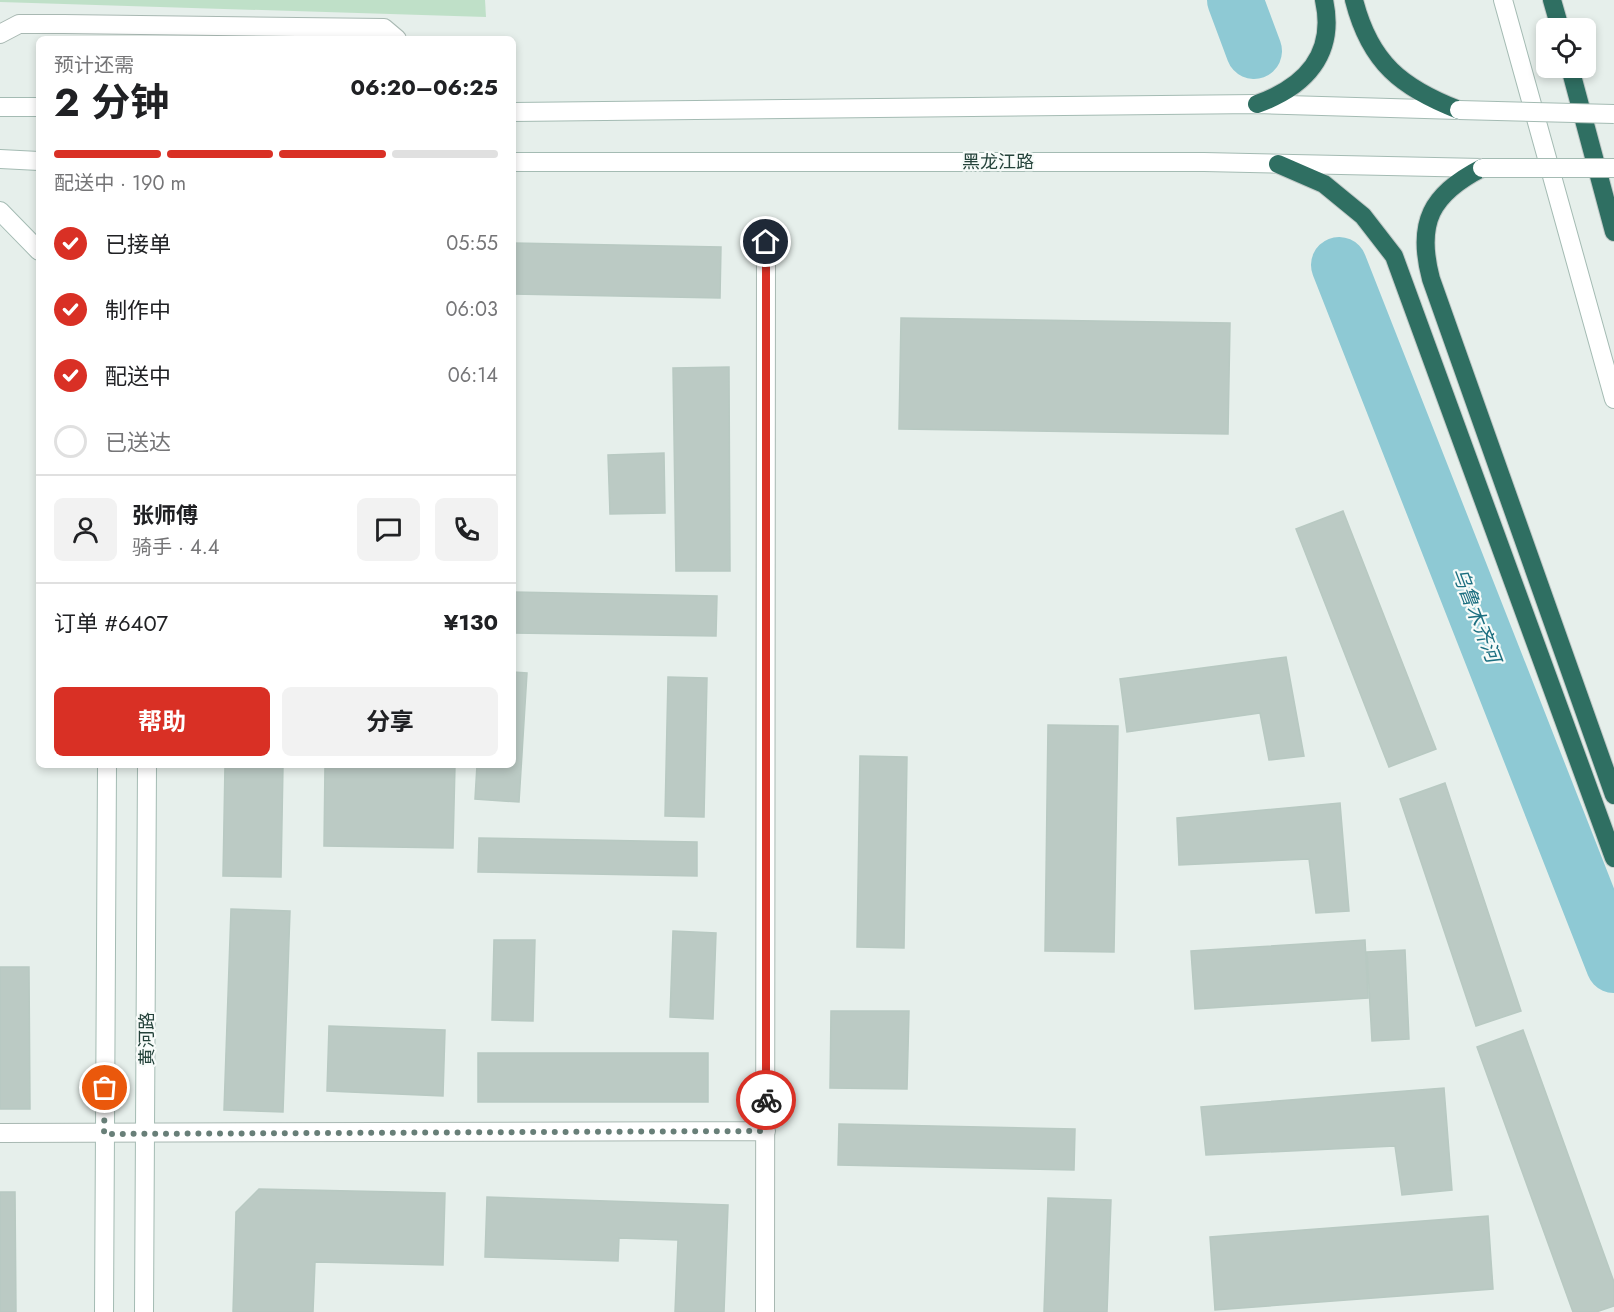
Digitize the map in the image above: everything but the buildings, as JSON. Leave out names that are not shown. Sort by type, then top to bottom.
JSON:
[{"type":"highway","points":[[1257,104],[1282,95],[1304,79],[1319,56],[1326,31],[1324,0]]},
{"type":"highway","points":[[1354,0],[1371,44],[1394,74],[1424,96],[1460,110]]},
{"type":"highway","points":[[1552,0],[1557,18]]},
{"type":"highway","points":[[1573,78],[1614,231]]},
{"type":"highway","points":[[1278,164],[1332,191],[1363,216],[1394,256],[1614,858]]},
{"type":"highway","points":[[1482,168],[1457,181],[1438,200],[1426,225],[1424,253],[1431,279],[1614,795]]},
{"type":"main road","points":[[1503,0],[1614,399]]},
{"type":"main road","points":[[0,34],[19,24],[74,24],[384,28],[393,36]]},
{"type":"main road","points":[[516,112],[1257,104],[1614,114]]},
{"type":"main road","points":[[0,107],[36,107]]},
{"type":"main road","points":[[0,159],[36,161]]},
{"type":"main road","name":"黑龙江路","points":[[516,162],[1278,164],[1614,168]]},
{"type":"main road","points":[[0,211],[36,248]]},
{"type":"main road","points":[[765,1312],[766,242]]},
{"type":"main road","points":[[104,1312],[107,768]]},
{"type":"main road","name":"黄河路","points":[[144,1312],[147,768]]},
{"type":"main road","points":[[0,1133],[766,1131]]},
{"type":"green space","points":[[0,0],[485,0],[486,17],[0,2]]},
{"type":"waterway","name":"乌鲁木齐河","points":[[1235,0],[1254,51]]},
{"type":"waterway","name":"乌鲁木齐河","points":[[1339,265],[1614,965]]},
{"type":"way so far","points":[[105,1088],[104,1134],[766,1131],[766,1100]]},
{"type":"route","points":[[766,242],[766,1100]]}]
